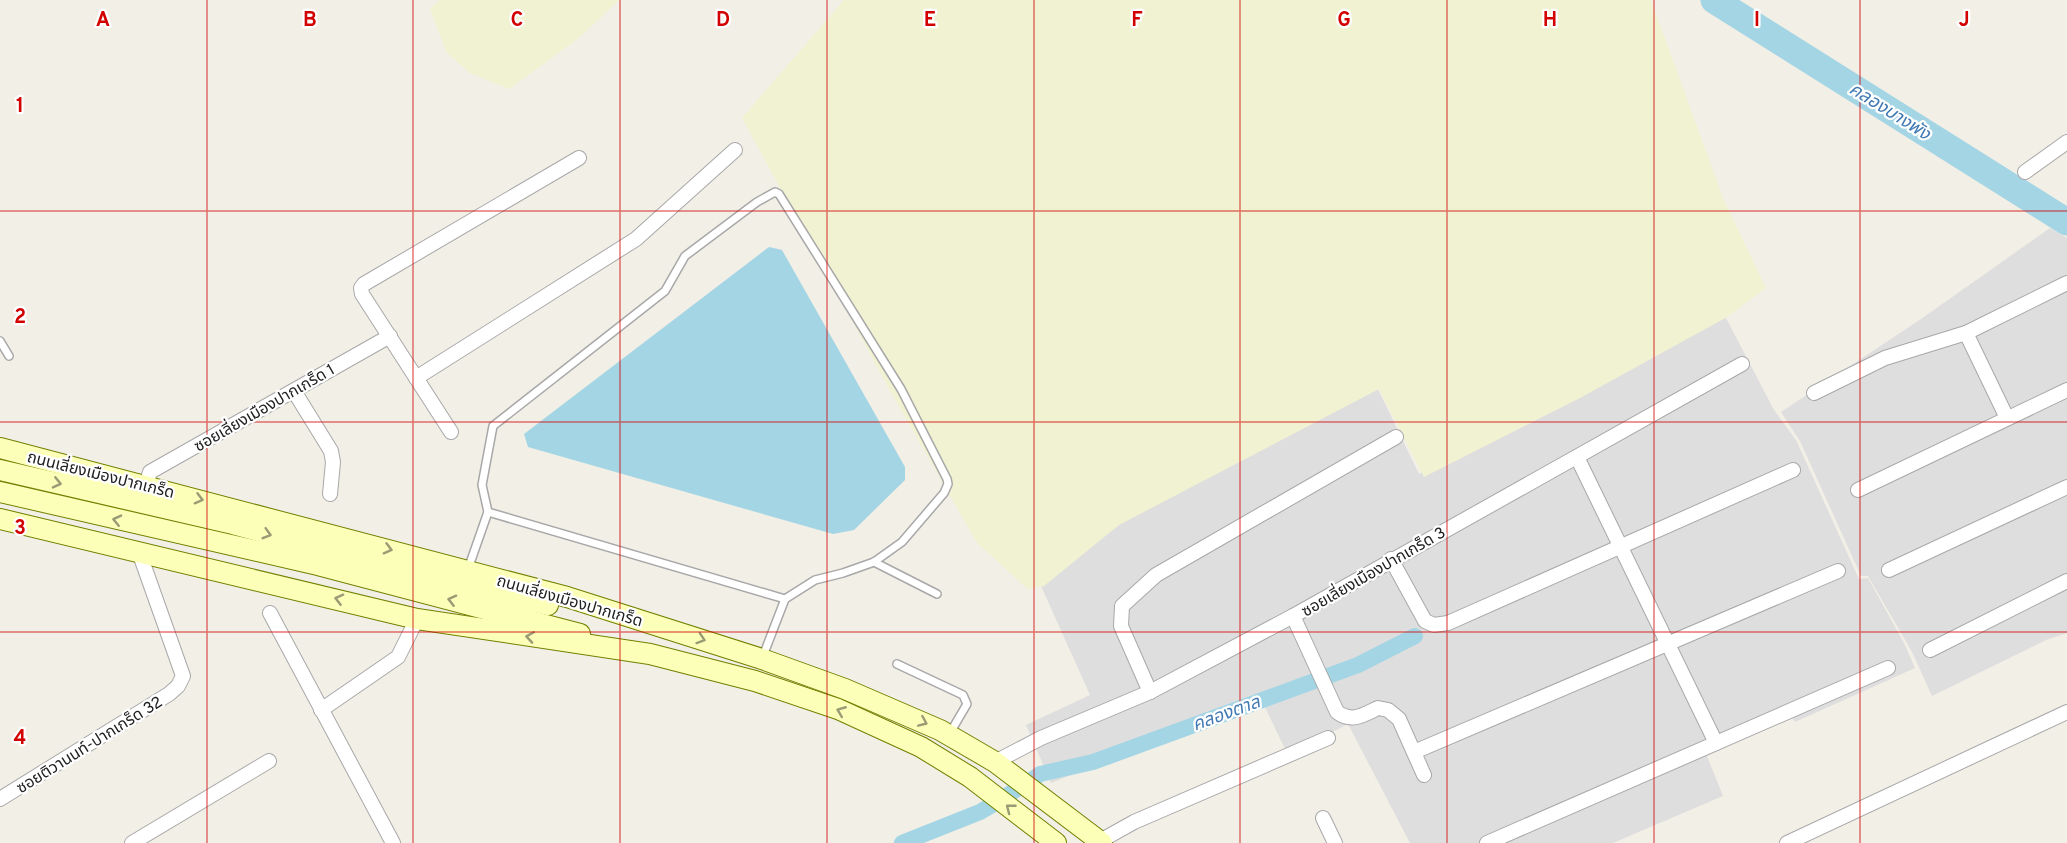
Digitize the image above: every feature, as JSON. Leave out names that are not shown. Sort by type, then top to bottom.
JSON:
[{"type":"main road","name":"ถนนเลี่ยงเมืองปากเกร็ด","points":[[0,448],[567,597],[762,659],[845,689],[949,735],[995,762],[1101,842]]},
{"type":"main road","points":[[0,470],[233,524],[317,557],[650,654]]},
{"type":"main road","points":[[0,492],[317,557],[398,570],[545,604],[645,622]]},
{"type":"main road","name":"ถนนเลี่ยงเมืองปากเกร็ด","points":[[0,519],[417,619],[650,654],[754,681],[838,709],[921,747],[970,777],[1056,843]]},
{"type":"street","points":[[2025,172],[2067,142]]},
{"type":"street","points":[[416,378],[636,239],[735,150]]},
{"type":"street","points":[[451,432],[362,294],[361,288],[364,284],[579,158]]},
{"type":"street","points":[[1814,393],[1885,358],[1930,346],[1966,333],[2067,283]]},
{"type":"street","points":[[1966,333],[2007,418]]},
{"type":"street","name":"ซอยเลี่ยงเมืองปากเกร็ด 1","points":[[146,485],[150,472],[390,336]]},
{"type":"street","name":"ซอยเลี่ยงเมืองปากเกร็ด 3","points":[[995,762],[1041,738],[1150,692],[1293,616],[1742,364]]},
{"type":"street","points":[[1858,490],[2067,390]]},
{"type":"street","points":[[294,391],[331,451],[333,462],[330,494]]},
{"type":"street","points":[[1150,692],[1121,626],[1122,606],[1156,575],[1396,437]]},
{"type":"street","points":[[1577,457],[1716,743]]},
{"type":"street","points":[[1391,559],[1425,621],[1434,625],[1448,623],[1793,470]]},
{"type":"street","points":[[1889,570],[2067,487]]},
{"type":"street","name":"ซอยติวานนท์-ปากเกร็ด 32","points":[[0,799],[169,694],[178,686],[183,676],[139,552]]},
{"type":"street","points":[[1414,752],[1838,571]]},
{"type":"street","points":[[1930,650],[2067,581]]},
{"type":"street","points":[[270,613],[393,843]]},
{"type":"street","points":[[1293,616],[1337,712],[1344,717],[1354,719],[1378,708],[1388,710],[1399,719],[1424,775]]},
{"type":"street","points":[[321,711],[398,657],[417,619]]},
{"type":"street","points":[[1487,843],[1888,668]]},
{"type":"street","points":[[1787,843],[2067,712]]},
{"type":"street","points":[[1101,842],[1134,822],[1328,738]]},
{"type":"street","points":[[132,843],[269,761]]},
{"type":"street","points":[[1323,818],[1335,843]]},
{"type":"lane","points":[[468,570],[488,512],[482,485],[493,426],[665,291],[685,256],[757,202],[775,192],[779,194],[901,389],[948,484],[944,493],[902,542],[874,562],[815,580],[784,599],[762,659]]},
{"type":"lane","points":[[0,341],[9,356]]},
{"type":"lane","points":[[488,512],[784,599]]},
{"type":"lane","points":[[874,562],[937,594]]},
{"type":"lane","points":[[897,664],[963,695],[967,700],[967,704],[949,735]]},
{"type":"shaded area","points":[[2050,228],[2067,238],[2067,633],[2046,640],[1932,696],[1912,652],[1868,576],[1861,576],[1800,441],[1781,412],[1921,319]]},
{"type":"shaded area","points":[[1724,314],[1774,410],[1796,440],[1859,579],[1868,578],[1904,643],[1915,668],[1795,722],[1790,715],[1707,756],[1723,796],[1613,843],[1410,843],[1348,724],[1288,755],[1261,699],[1051,783],[1026,725],[1090,695],[1041,586],[1127,518],[1378,389],[1419,474]]},
{"type":"green space","points":[[440,0],[619,0],[579,38],[509,89],[470,73],[447,53],[430,9]]},
{"type":"green space","points":[[844,0],[1651,0],[1723,198],[1766,288],[1727,317],[1580,398],[1424,477],[1379,389],[1119,525],[1044,586],[1028,589],[977,543],[888,387],[742,118]]},
{"type":"water","points":[[769,247],[782,250],[905,467],[905,480],[854,530],[833,534],[528,447],[524,434]]},
{"type":"waterway","name":"คลองบางพัง","points":[[1714,0],[2067,222]]},
{"type":"waterway","name":"คลองตาล","points":[[1033,779],[1040,774],[1093,762],[1358,665],[1415,636]]},
{"type":"waterway","name":"คลองตาล","points":[[1008,795],[1017,789]]},
{"type":"waterway","name":"คลองตาล","points":[[902,843],[992,805]]}]
